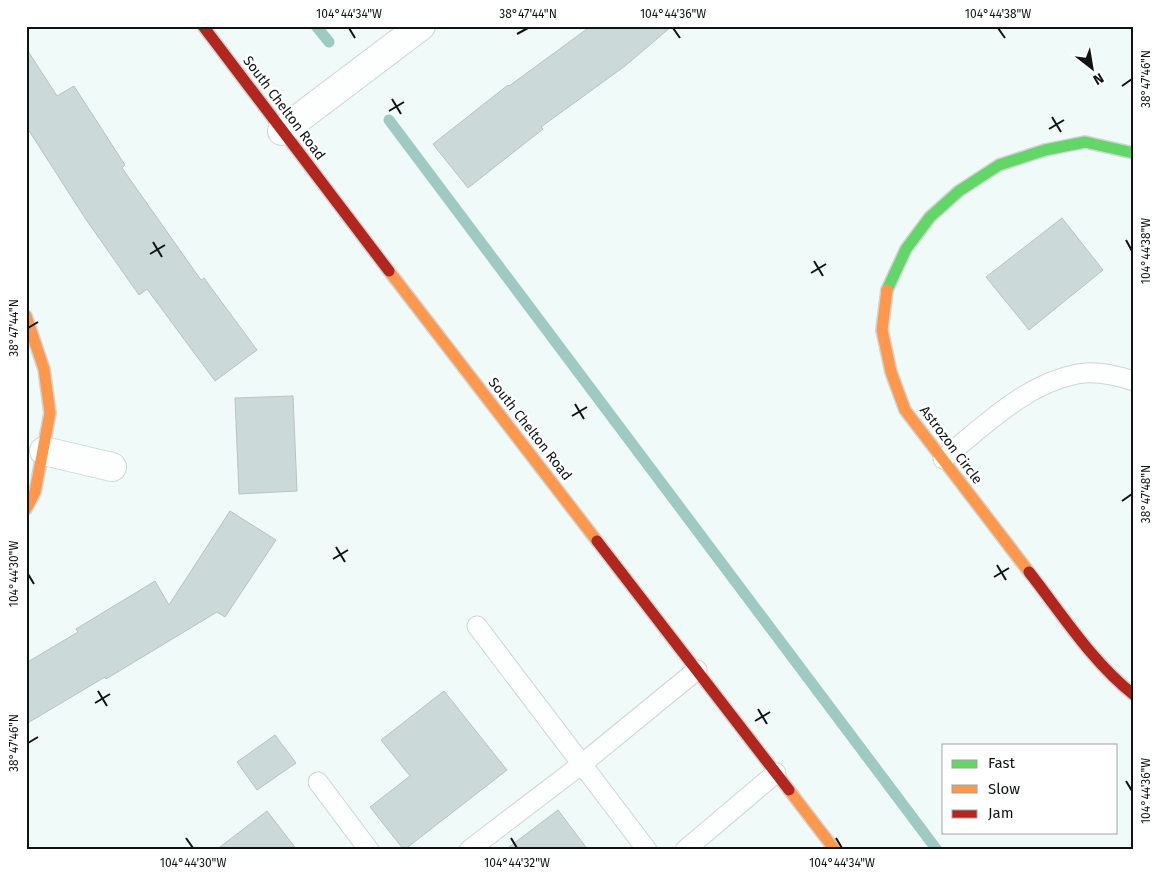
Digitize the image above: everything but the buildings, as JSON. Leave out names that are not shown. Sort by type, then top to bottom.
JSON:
[{"type":"main road","name":"South Chelton Road","points":[[203,26],[282,132],[835,850]]},
{"type":"main road","name":"Astrozon Circle","points":[[1134,154],[1121,149],[1085,142],[1045,150],[999,165],[960,191],[930,217],[906,249],[887,288],[882,330],[890,372],[905,410],[1092,653],[1116,681],[1134,695]]},
{"type":"main road","points":[[26,316],[44,369],[50,413],[35,492],[26,509]]},
{"type":"street","points":[[282,132],[421,26]]},
{"type":"street","points":[[44,451],[112,466]]},
{"type":"lane","points":[[943,459],[1010,406],[1034,390],[1056,380],[1079,374],[1099,373],[1134,381]]},
{"type":"lane","points":[[477,626],[647,850]]},
{"type":"lane","points":[[469,850],[582,764],[697,670]]},
{"type":"lane","points":[[685,850],[776,773]]},
{"type":"lane","points":[[318,782],[370,850]]},
{"type":"waterway","points":[[316,26],[329,42]]},
{"type":"waterway","points":[[389,120],[937,850]]},
{"type":"traffic: fast","points":[[887,290],[906,249],[930,217],[959,191],[999,165],[1045,150],[1085,142],[1134,153]]},
{"type":"traffic: slow","points":[[389,271],[597,541]]},
{"type":"traffic: slow","points":[[887,290],[882,330],[891,372],[905,410],[1029,572]]},
{"type":"traffic: slow","points":[[26,316],[44,369],[50,413],[35,492],[26,509]]},
{"type":"traffic: slow","points":[[789,790],[835,850]]},
{"type":"traffic: jam","points":[[203,26],[389,271]]},
{"type":"traffic: jam","points":[[597,541],[789,790]]},
{"type":"traffic: jam","points":[[1029,572],[1091,653],[1134,695]]}]
